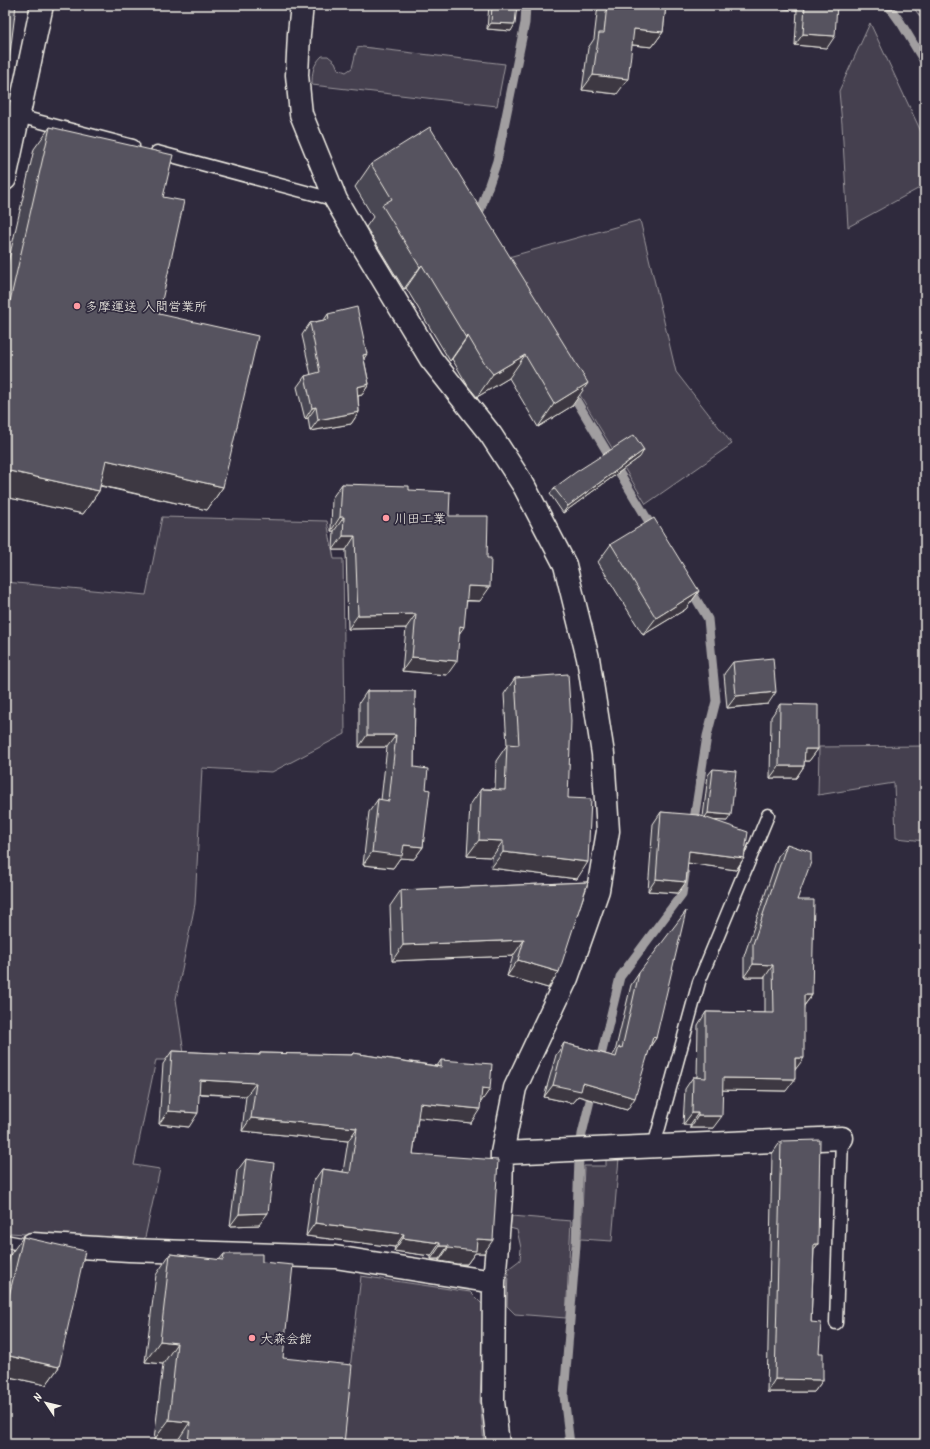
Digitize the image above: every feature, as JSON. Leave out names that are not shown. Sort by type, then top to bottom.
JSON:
[{"type":"street","points":[[5,179],[42,5]]},
{"type":"street","points":[[302,5],[297,75],[301,114],[336,200],[431,359],[491,435],[524,486],[565,565],[588,658],[603,754],[608,831],[598,890],[567,978],[515,1088],[502,1153],[501,1197],[494,1282],[493,1401],[498,1444]]},
{"type":"street","points":[[502,1153],[842,1138]]},
{"type":"street","points":[[13,1242],[130,1250],[334,1257],[494,1282]]},
{"type":"lane","points":[[18,116],[336,200]]},
{"type":"lane","points":[[654,1146],[699,982],[768,815]]},
{"type":"lane","points":[[836,1323],[842,1138]]},
{"type":"shaded area","points":[[912,5],[925,5],[925,24]]},
{"type":"shaded area","points":[[870,23],[925,140],[925,185],[848,227],[839,91]]},
{"type":"shaded area","points":[[363,47],[505,64],[497,106],[312,85],[314,69],[322,56],[328,56],[335,62],[338,69],[346,72],[352,68],[357,48]]},
{"type":"shaded area","points":[[640,220],[676,372],[732,444],[646,504],[498,260]]},
{"type":"shaded area","points":[[162,517],[327,521],[334,559],[343,559],[345,734],[272,772],[202,768],[195,904],[176,999],[185,1060],[156,1060],[134,1165],[160,1169],[144,1242],[10,1233],[5,1252],[5,582],[146,595]]},
{"type":"shaded area","points":[[925,746],[925,841],[896,838],[894,783],[818,795],[819,747]]},
{"type":"shaded area","points":[[606,1157],[619,1158],[612,1241],[581,1239],[584,1166],[606,1166]]},
{"type":"shaded area","points":[[512,1216],[571,1221],[566,1318],[515,1314],[507,1306],[508,1269],[520,1260],[521,1248],[517,1230],[510,1228]]},
{"type":"shaded area","points":[[361,1276],[470,1292],[484,1306],[480,1401],[484,1444],[341,1444]]},
{"type":"building","points":[[5,5],[16,5],[5,94]]},
{"type":"building","points":[[492,5],[517,5],[515,24],[491,23]]},
{"type":"building","points":[[607,5],[666,5],[663,32],[634,29],[628,79],[593,75],[599,33],[604,33]]},
{"type":"building","points":[[805,5],[837,5],[835,36],[803,34]]},
{"type":"building","name":"多摩運送 入間営業所","points":[[50,127],[173,155],[163,197],[184,201],[159,314],[258,336],[223,487],[106,460],[99,491],[5,470],[5,323]]},
{"type":"building","points":[[430,127],[588,383],[554,404],[525,355],[493,374],[484,363],[468,336],[466,338],[422,265],[420,267],[382,205],[392,199],[371,164]]},
{"type":"building","points":[[357,307],[367,354],[363,355],[369,384],[357,387],[359,412],[318,420],[316,407],[312,408],[305,376],[320,372],[310,323],[329,319],[328,314]]},
{"type":"building","points":[[634,435],[644,450],[568,506],[554,488]]},
{"type":"building","points":[[342,484],[409,486],[409,490],[450,492],[449,516],[488,516],[487,558],[491,558],[490,587],[468,586],[464,627],[460,626],[457,661],[412,657],[416,614],[358,615],[355,536],[343,536],[344,517],[340,517]]},
{"type":"building","points":[[654,518],[699,591],[656,618],[611,544]]},
{"type":"building","points":[[773,658],[776,692],[736,696],[733,662]]},
{"type":"building","points":[[568,674],[571,721],[568,798],[591,799],[588,862],[503,852],[503,841],[479,840],[481,789],[505,790],[507,744],[519,745],[515,678]]},
{"type":"building","points":[[367,691],[415,691],[414,767],[428,769],[426,789],[430,790],[423,847],[404,845],[402,856],[372,852],[378,799],[389,801],[396,735],[367,735]]},
{"type":"building","points":[[780,704],[818,705],[818,749],[805,749],[804,766],[779,766]]},
{"type":"building","points":[[713,769],[736,771],[731,815],[708,813]]},
{"type":"building","points":[[661,812],[698,815],[748,832],[744,858],[689,851],[686,882],[656,879]]},
{"type":"building","points":[[787,844],[811,852],[811,862],[797,900],[814,900],[812,995],[804,995],[804,1058],[795,1058],[795,1079],[723,1078],[722,1116],[698,1116],[698,1113],[692,1113],[693,1077],[706,1078],[706,1012],[774,1013],[773,965],[753,964],[753,944]]},
{"type":"building","points":[[588,882],[559,972],[518,960],[524,940],[403,945],[401,890]]},
{"type":"building","points":[[686,911],[656,1038],[653,1037],[635,1098],[583,1083],[581,1091],[553,1085],[564,1043],[616,1057],[619,1047],[622,1048],[639,973]]},
{"type":"building","points":[[172,1051],[260,1055],[260,1053],[352,1055],[353,1053],[441,1067],[441,1060],[492,1064],[490,1089],[482,1088],[480,1109],[420,1103],[413,1154],[498,1160],[493,1240],[477,1239],[476,1251],[448,1248],[448,1246],[440,1246],[440,1243],[403,1238],[404,1234],[315,1223],[322,1169],[350,1173],[357,1128],[251,1118],[256,1083],[200,1080],[198,1113],[168,1111]]},
{"type":"building","points":[[820,1140],[818,1244],[814,1244],[811,1322],[821,1323],[819,1353],[823,1353],[823,1380],[775,1379],[781,1141]]},
{"type":"building","points":[[246,1159],[274,1163],[268,1213],[239,1214]]},
{"type":"building","points":[[23,1237],[85,1251],[59,1367],[5,1355],[5,1313]]},
{"type":"building","points":[[170,1254],[223,1260],[224,1254],[262,1254],[262,1262],[293,1265],[283,1358],[352,1365],[344,1444],[188,1444],[190,1422],[169,1420],[177,1343],[160,1341]]},
{"type":"waterway","points":[[477,220],[497,161],[525,23],[526,5]]},
{"type":"waterway","points":[[888,5],[901,23],[925,63]]},
{"type":"waterway","points":[[570,390],[655,532]]},
{"type":"waterway","points":[[689,587],[708,619],[716,701],[707,736],[693,826]]},
{"type":"waterway","points":[[599,1064],[620,977],[682,894],[685,874]]},
{"type":"waterway","points":[[570,1444],[564,1396],[576,1245],[579,1158],[582,1134],[593,1088]]},
{"type":"place","name":"多摩運送 入間営業所","points":[[77,306]]},
{"type":"place","name":"川田工業","points":[[386,518]]},
{"type":"place","name":"大森会館","points":[[252,1338]]}]
